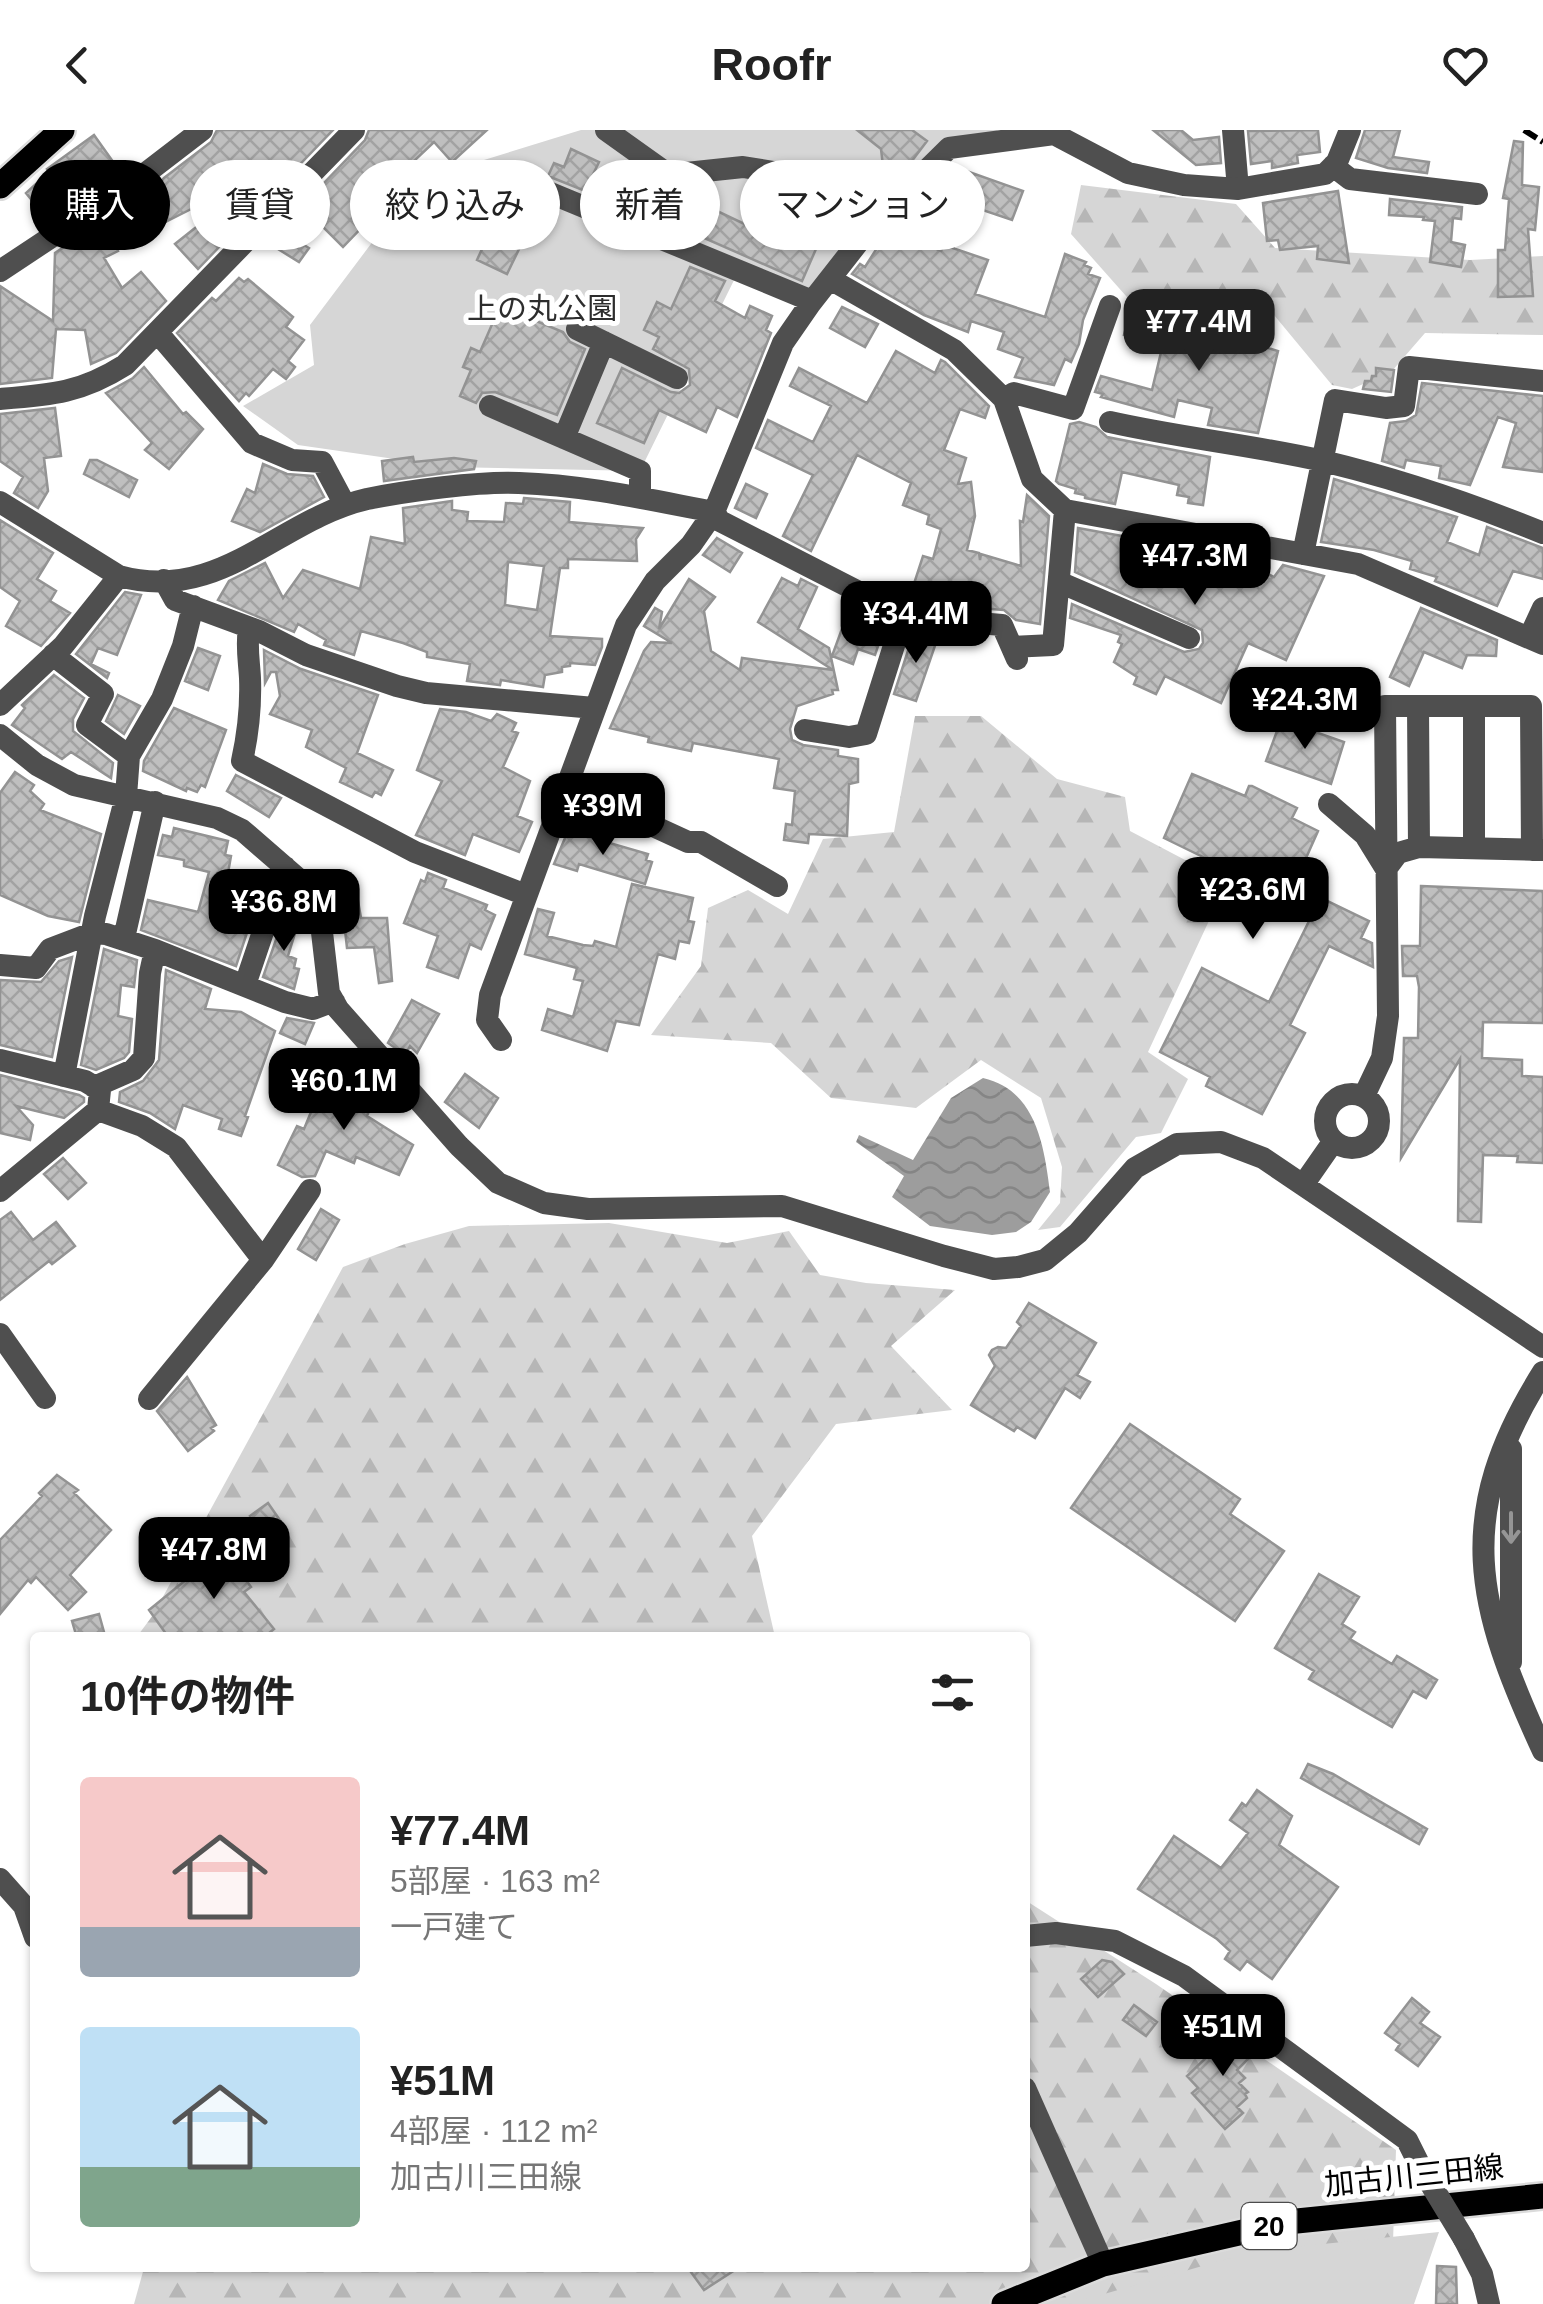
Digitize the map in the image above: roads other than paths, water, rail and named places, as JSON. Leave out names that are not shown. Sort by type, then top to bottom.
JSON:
[{"type":"main road","points":[[0,186],[62,130]]},
{"type":"main road","name":"加古川三田線","points":[[1004,2304],[1103,2264],[1287,2222],[1543,2196]]},
{"type":"street","points":[[0,271],[133,183],[202,130]]},
{"type":"street","points":[[606,130],[648,160]]},
{"type":"street","points":[[1233,130],[1238,189]]},
{"type":"street","points":[[938,160],[950,148],[1000,134],[1054,134],[1128,173],[1184,185],[1238,189],[1325,174],[1333,166],[1350,130]]},
{"type":"street","points":[[0,399],[48,395],[94,385],[126,365],[352,131]]},
{"type":"street","points":[[1333,166],[1350,180],[1477,194]]},
{"type":"street","points":[[560,197],[812,301]]},
{"type":"street","points":[[500,1040],[487,1020],[490,995],[626,625],[655,581],[691,545],[714,512],[784,343],[853,250]]},
{"type":"street","points":[[830,279],[954,350],[1004,399],[1032,479],[1065,510],[1358,564],[1536,641],[1543,608]]},
{"type":"street","points":[[1004,399],[1014,393],[1072,409],[1110,306]]},
{"type":"street","points":[[578,329],[676,378]]},
{"type":"street","points":[[157,332],[252,443],[292,460],[322,462],[345,505]]},
{"type":"street","points":[[564,438],[604,342]]},
{"type":"street","points":[[1303,554],[1335,400],[1386,408],[1404,406],[1410,367],[1543,381]]},
{"type":"street","points":[[490,406],[640,471],[640,496]]},
{"type":"street","points":[[1110,422],[1180,438],[1322,461],[1455,498],[1543,533]]},
{"type":"street","points":[[0,502],[119,576],[140,582],[195,578],[242,561],[345,505],[420,491],[516,482],[640,496],[714,512],[720,521],[904,614],[1002,625],[1014,653],[1053,645],[1065,510]]},
{"type":"street","points":[[0,706],[54,655],[119,576]]},
{"type":"street","points":[[164,580],[175,600],[306,655],[412,689],[594,708]]},
{"type":"street","points":[[1058,582],[1189,638]]},
{"type":"street","points":[[64,1076],[92,932],[126,796],[128,756],[162,699],[183,646],[193,606]]},
{"type":"street","points":[[804,730],[849,737],[866,734],[904,614]]},
{"type":"street","points":[[249,628],[248,726],[242,761],[415,852],[526,894]]},
{"type":"street","points":[[54,655],[103,694],[87,725],[128,756]]},
{"type":"street","points":[[1364,1096],[1382,1058],[1388,1016],[1386,869],[1385,706],[1530,706],[1537,850],[1418,847],[1398,854],[1386,869]]},
{"type":"street","points":[[1418,706],[1418,847]]},
{"type":"street","points":[[1474,706],[1474,848]]},
{"type":"street","points":[[0,735],[37,765],[74,785],[218,818],[242,830],[302,882],[320,914],[329,993],[334,1001],[459,1146],[498,1182],[544,1202],[588,1209],[782,1206],[994,1269],[1018,1268],[1045,1260],[1078,1233],[1136,1168],[1177,1144],[1222,1142],[1262,1158],[1303,1184],[1543,1348]]},
{"type":"street","points":[[566,786],[688,842],[701,842],[778,886]]},
{"type":"street","points":[[124,938],[155,802]]},
{"type":"street","points":[[1329,804],[1365,835],[1386,869]]},
{"type":"street","points":[[108,864],[140,869]]},
{"type":"street","points":[[244,986],[285,867]]},
{"type":"street","points":[[0,966],[36,968],[50,949],[92,932],[124,938],[285,1002],[312,1009],[334,1001]]},
{"type":"street","points":[[0,1192],[96,1098],[144,1058],[155,950]]},
{"type":"street","points":[[0,1060],[85,1081],[96,1098],[176,1147],[263,1260]]},
{"type":"street","points":[[1364,1096],[1380,1117],[1371,1142],[1358,1148],[1345,1148],[1333,1142],[1324,1118],[1329,1106],[1338,1097],[1364,1096]]},
{"type":"street","points":[[1303,1184],[1333,1142]]},
{"type":"street","points":[[148,1400],[263,1260],[310,1190]]},
{"type":"street","points":[[0,1334],[44,1398]]},
{"type":"street","points":[[1543,1372],[1512,1430],[1495,1473],[1484,1528],[1483,1578],[1512,1683],[1543,1751]]},
{"type":"street","points":[[0,1880],[24,1906],[30,1922]]},
{"type":"street","points":[[1030,1936],[1056,1933],[1115,1942],[1184,1976],[1407,2140],[1482,2274],[1489,2304]]},
{"type":"street","points":[[1030,2099],[1103,2264]]},
{"type":"water","points":[[983,1078],[1001,1084],[1026,1107],[1044,1156],[1050,1192],[1031,1222],[1016,1232],[992,1235],[930,1226],[892,1197],[904,1176],[856,1142],[859,1135],[913,1160],[951,1098]]},
{"type":"railway","points":[[1524,130],[1543,142]]},
{"type":"park label","name":"上の丸公園","points":[[542,309]]}]
